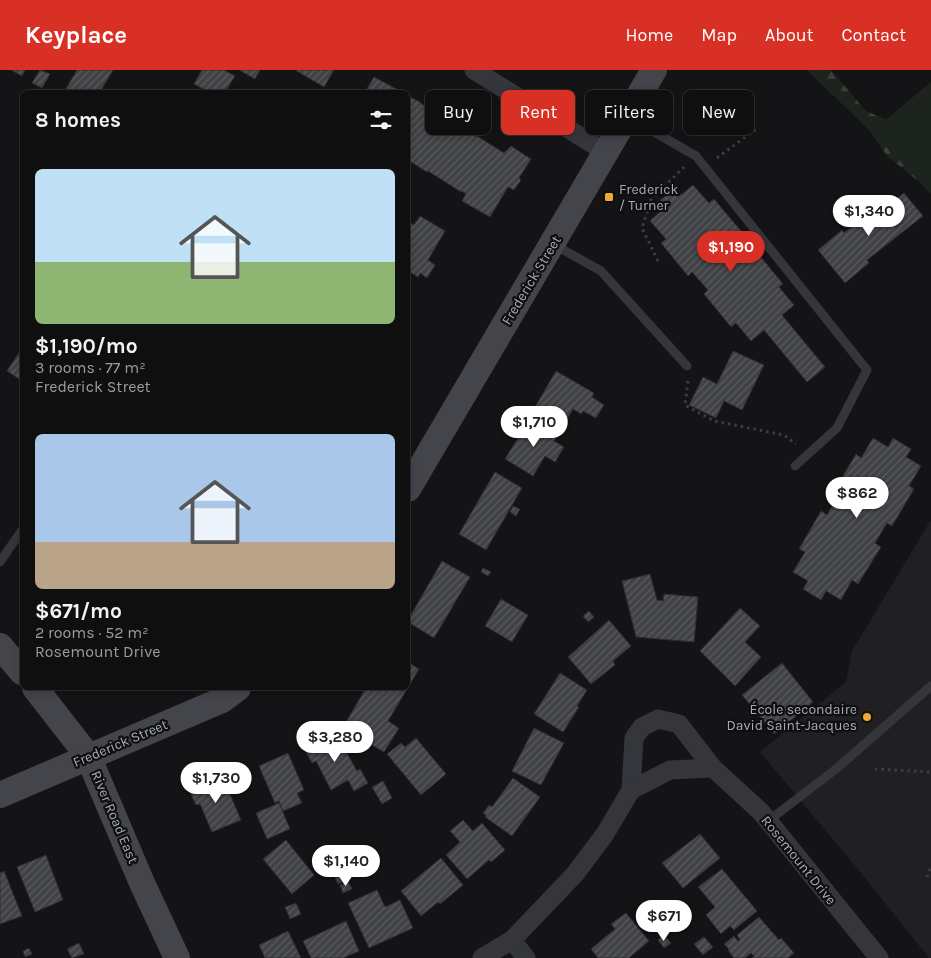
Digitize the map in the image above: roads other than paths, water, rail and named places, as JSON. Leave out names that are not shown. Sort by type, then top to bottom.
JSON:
[{"type":"main road","name":"Frederick Street","points":[[643,90],[654,70]]},
{"type":"main road","name":"Frederick Street","points":[[410,487],[617,135]]},
{"type":"main road","points":[[0,646],[20,670]]},
{"type":"main road","name":"River Road East","points":[[37,690],[88,756],[142,883],[177,958]]},
{"type":"main road","name":"Frederick Street","points":[[0,795],[222,700],[235,690]]},
{"type":"street","points":[[474,70],[607,153]]},
{"type":"street","name":"Rosemount Drive","points":[[482,958],[512,940],[576,874],[605,834],[631,790],[634,738],[642,727],[658,719],[679,724],[713,768],[761,812],[879,958]]},
{"type":"street","points":[[631,790],[670,770],[713,768]]},
{"type":"street","points":[[512,940],[526,958]]},
{"type":"lane","points":[[660,135],[696,156],[867,370],[837,428],[795,466]]},
{"type":"lane","points":[[553,244],[601,271],[687,366]]},
{"type":"lane","points":[[0,562],[20,533]]},
{"type":"lane","points":[[768,821],[836,769],[931,686]]},
{"type":"place","name":"Frederick / Turner","points":[[609,197]]},
{"type":"place","name":"École secondaire David Saint-Jacques","points":[[867,717]]}]
